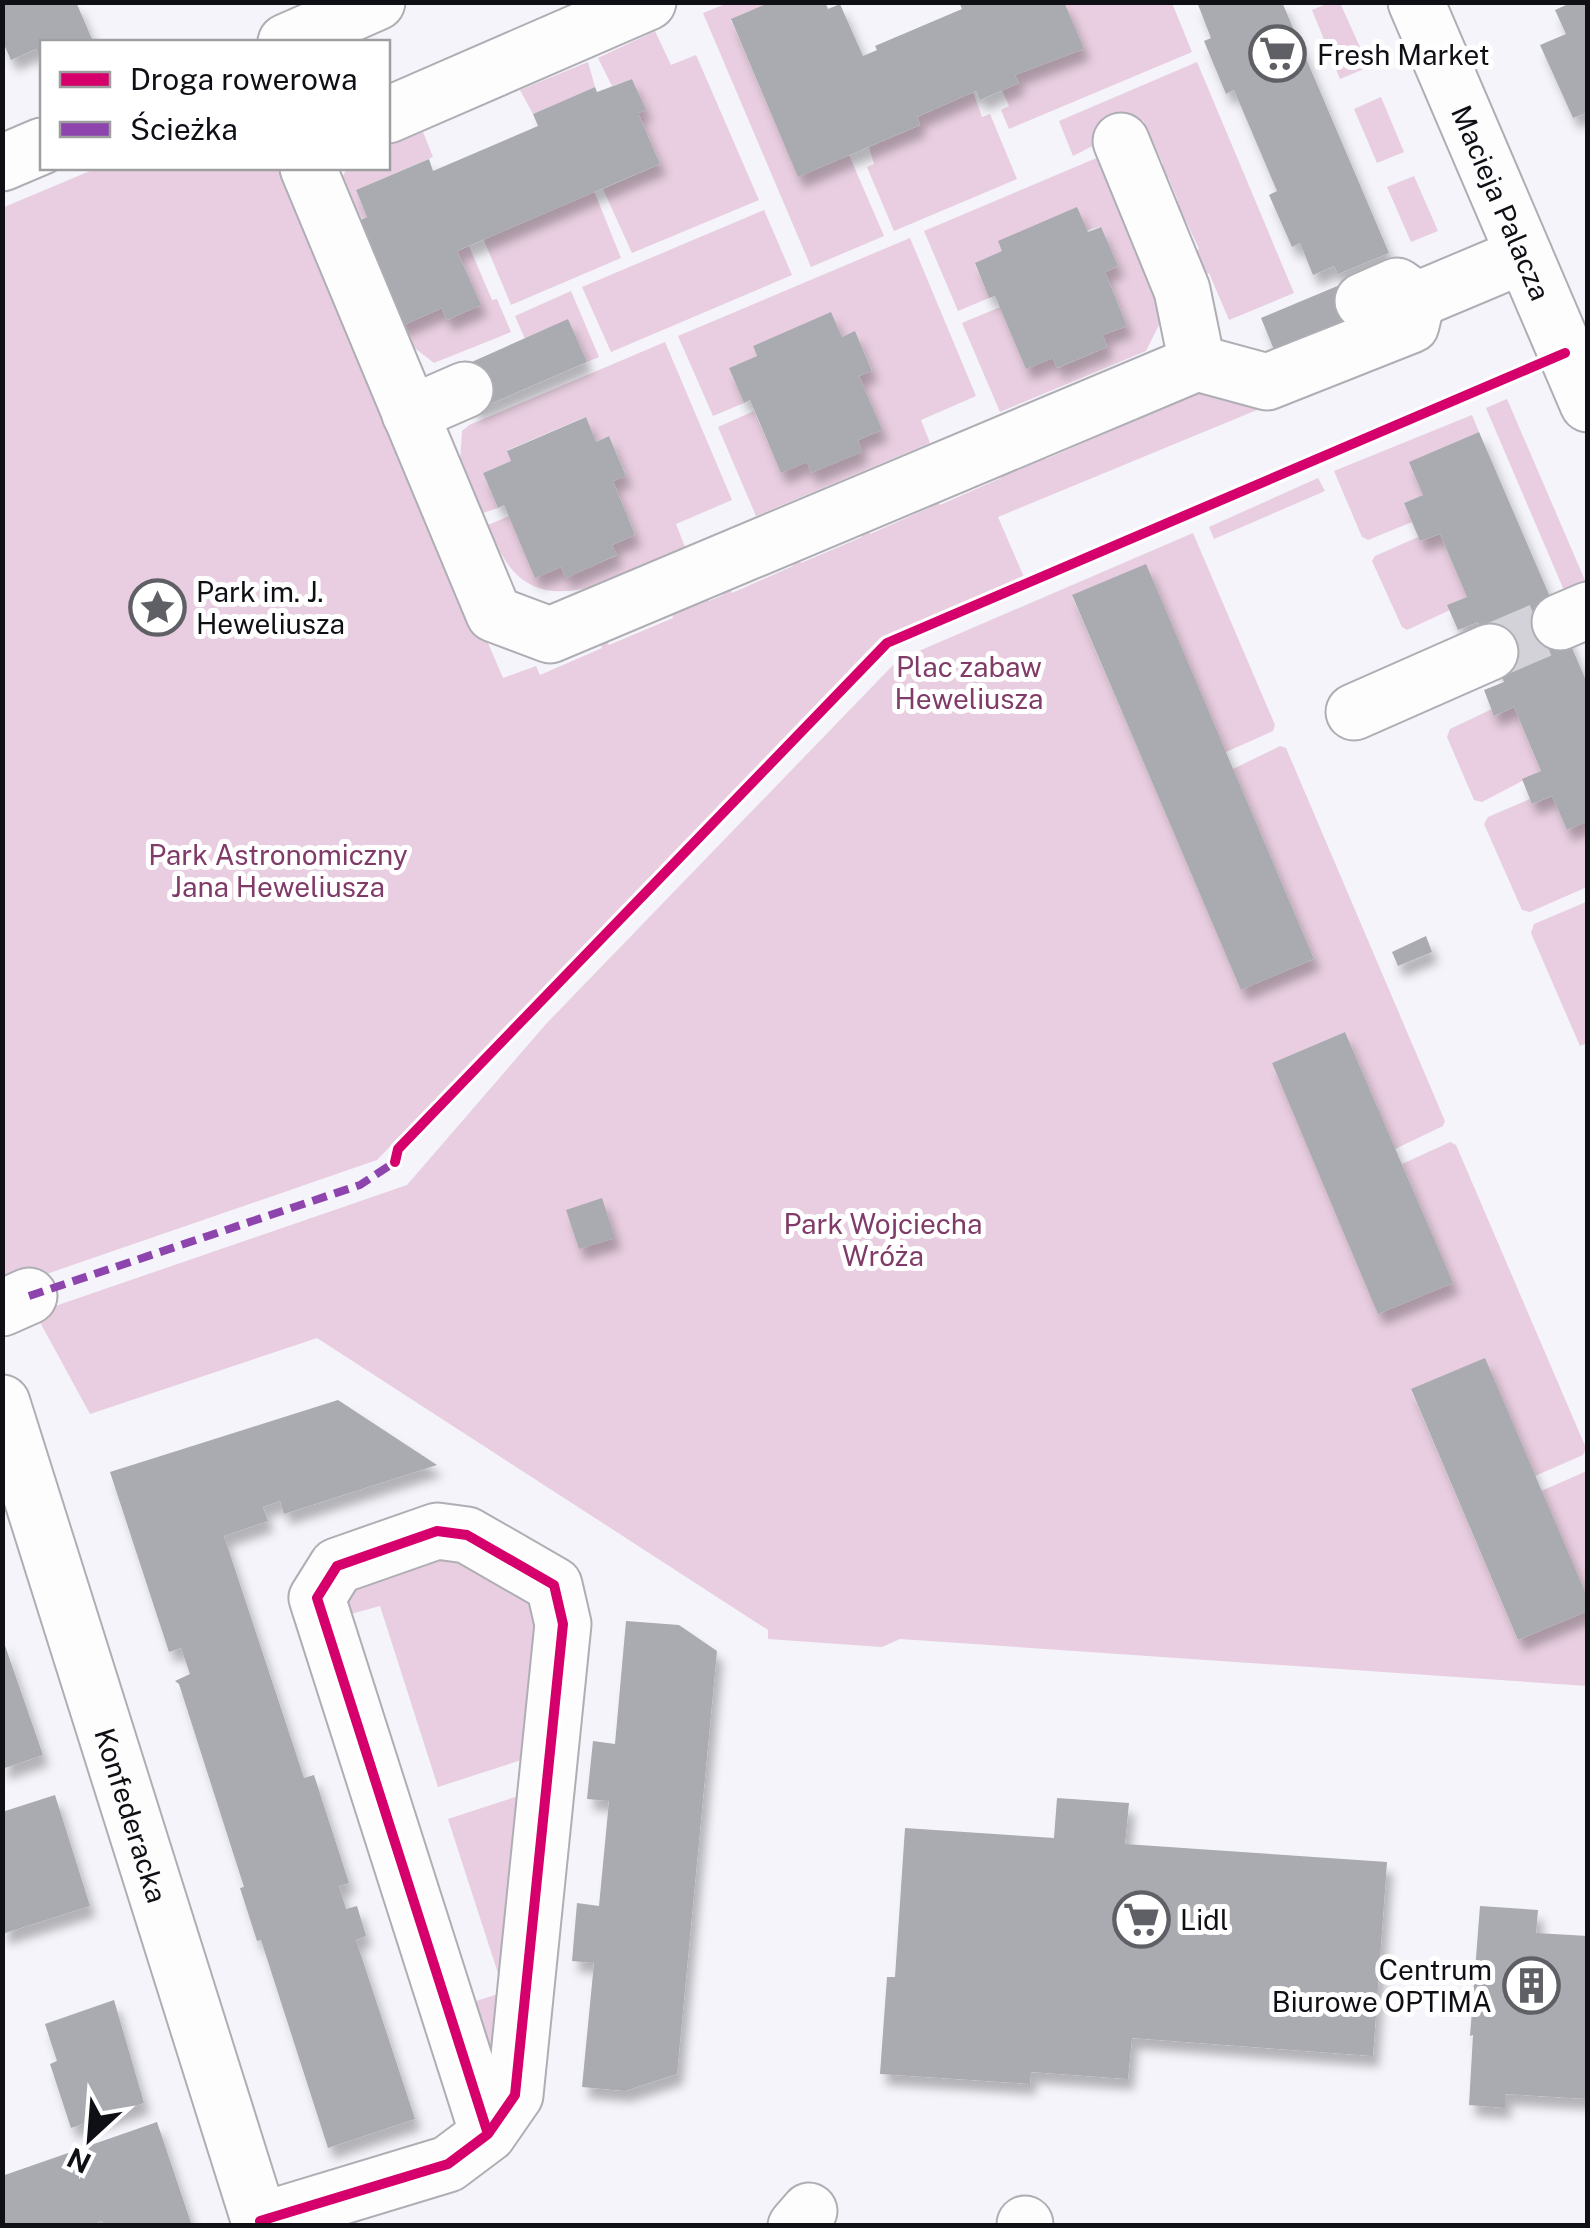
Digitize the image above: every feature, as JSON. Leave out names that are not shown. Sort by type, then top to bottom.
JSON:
[{"type":"street","points":[[291,40],[377,2]]},
{"type":"street","points":[[390,114],[648,2]]},
{"type":"street","name":"Macieja Palacza","points":[[1416,2],[1588,404]]},
{"type":"street","points":[[1121,142],[1182,290],[1196,362]]},
{"type":"street","points":[[2,163],[40,147]]},
{"type":"street","points":[[309,170],[494,614],[550,635],[1196,362],[1267,382],[1412,325],[1417,300]]},
{"type":"street","points":[[1417,300],[1524,256]]},
{"type":"street","points":[[1363,301],[1397,286],[1417,300]]},
{"type":"street","points":[[410,414],[466,390]]},
{"type":"street","points":[[1354,712],[1490,652]]},
{"type":"street","name":"Konfederacka","points":[[2,1404],[261,2224]]},
{"type":"street","points":[[261,2224],[448,2164],[488,2134],[515,2095],[563,1624],[554,1585],[467,1535],[437,1531],[337,1566],[317,1598],[488,2134]]},
{"type":"green space","points":[[728,3],[771,3],[731,20],[798,176],[849,155],[884,236],[811,267],[703,13]]},
{"type":"green space","points":[[1064,3],[1172,3],[1192,52],[1009,129],[1001,110],[1009,106],[1002,90],[1019,83],[1015,75],[1083,49]]},
{"type":"green space","points":[[1340,3],[1369,67],[1340,79],[1312,10]]},
{"type":"green space","points":[[655,31],[671,65],[696,55],[759,200],[632,253],[603,189],[660,164],[638,113],[645,110],[632,79],[612,86],[598,58]]},
{"type":"green space","points":[[588,62],[595,87],[533,114],[520,90]]},
{"type":"green space","points":[[1197,62],[1294,293],[1229,320],[1209,273],[1199,277],[1190,254],[1199,249],[1186,221],[1177,224],[1169,206],[1178,201],[1168,177],[1158,180],[1153,169],[1163,164],[1143,120],[1073,156],[1059,121]]},
{"type":"green space","points":[[973,92],[982,117],[990,114],[1017,179],[894,231],[867,167],[874,164],[869,147],[920,125],[917,117]]},
{"type":"green space","points":[[1381,97],[1404,152],[1377,163],[1354,109]]},
{"type":"green space","points":[[423,132],[433,157],[356,190],[367,217],[354,223],[342,178],[346,170],[390,170],[390,145]]},
{"type":"green space","points":[[1106,154],[1163,309],[1160,323],[1146,351],[1000,412],[962,323],[1000,307],[1053,358],[1058,368],[1107,347],[1103,335],[1127,326],[1105,272],[1118,266],[1100,227],[1002,251],[975,264],[989,298],[958,311],[924,231]]},
{"type":"green space","name":"Park Astronomiczny Jana Heweliusza","points":[[92,170],[286,170],[503,678],[536,666],[540,675],[602,648],[599,640],[605,637],[609,645],[673,618],[670,608],[706,593],[709,601],[723,595],[720,587],[728,584],[732,593],[793,566],[790,557],[796,554],[801,563],[862,537],[858,527],[865,524],[870,534],[931,507],[928,497],[934,494],[940,505],[1001,478],[996,467],[1040,448],[1046,459],[1108,432],[1103,421],[1110,418],[1115,429],[1176,403],[1172,391],[1397,352],[998,517],[1024,577],[880,638],[377,1160],[3,1289],[2,208]]},
{"type":"green space","points":[[1414,176],[1438,231],[1411,242],[1387,187]]},
{"type":"green space","points":[[594,191],[621,258],[511,305],[483,238]]},
{"type":"green space","points":[[764,210],[792,275],[611,352],[582,287]]},
{"type":"green space","points":[[910,238],[976,396],[921,420],[930,443],[756,516],[718,427],[754,411],[781,472],[807,462],[861,452],[858,440],[881,430],[859,376],[872,370],[855,332],[842,337],[831,313],[753,346],[757,356],[729,368],[744,403],[713,416],[678,336]]},
{"type":"green space","points":[[469,246],[492,300],[497,299],[511,332],[434,363],[403,339],[399,327],[442,308],[447,320],[480,305],[457,251]]},
{"type":"green space","points":[[571,291],[599,357],[587,362],[568,320],[525,339],[515,316]]},
{"type":"green space","points":[[665,342],[732,500],[676,524],[685,547],[616,578],[567,591],[544,589],[523,580],[505,560],[488,525],[509,516],[536,577],[561,567],[566,577],[616,556],[612,545],[635,535],[613,481],[626,475],[609,436],[596,442],[585,417],[508,450],[511,461],[483,473],[498,508],[483,513],[460,464],[462,431]]},
{"type":"green space","points":[[1507,399],[1587,585],[1566,595],[1486,408]]},
{"type":"green space","points":[[1472,415],[1479,432],[1410,462],[1423,495],[1404,503],[1412,522],[1368,540],[1362,537],[1334,471]]},
{"type":"green space","points":[[1318,478],[1325,491],[1214,539],[1209,527]]},
{"type":"green space","name":"Park Wojciecha Wróża","points":[[1193,533],[1275,725],[1273,731],[1226,752],[1072,596],[1241,989],[1314,959],[1233,769],[1280,746],[1286,748],[1445,1121],[1443,1126],[1395,1149],[1345,1032],[1272,1063],[1379,1313],[1452,1283],[1402,1164],[1450,1142],[1456,1145],[1586,1448],[1583,1455],[1535,1476],[1411,1390],[1518,1640],[1587,1611],[1587,1686],[900,1639],[882,1647],[768,1639],[768,1630],[317,1338],[90,1414],[35,1313],[407,1185],[546,1024],[898,660]]},
{"type":"green space","points":[[1440,534],[1467,597],[1448,605],[1450,610],[1407,630],[1402,627],[1372,561],[1375,556],[1418,537],[1421,541]]},
{"type":"green space","points":[[1514,707],[1541,771],[1482,802],[1474,800],[1447,737],[1450,729],[1492,709],[1495,716]]},
{"type":"green space","points":[[1552,796],[1567,830],[1587,821],[1587,887],[1530,912],[1522,910],[1484,824],[1488,817],[1530,799],[1533,804]]},
{"type":"green space","points":[[1586,902],[1588,1043],[1580,1046],[1531,933],[1534,924]]},
{"type":"green space","points":[[1587,1471],[1587,1599],[1541,1491]]},
{"type":"green space","points":[[444,1545],[541,1592],[540,1754],[438,1787],[380,1606],[347,1615],[344,1604],[349,1587]]},
{"type":"green space","points":[[515,1797],[520,1798],[504,1991],[448,1819]]},
{"type":"green space","points":[[504,1992],[497,2072],[470,2003]]},
{"type":"building","points":[[2,2],[76,2],[92,39],[40,40],[40,59],[36,49],[11,60],[2,40]]},
{"type":"building","points":[[771,2],[825,2],[828,9],[840,4],[863,56],[877,50],[875,46],[962,9],[959,2],[1064,2],[1084,49],[1015,75],[1019,83],[980,100],[976,91],[917,117],[920,125],[798,177],[731,19]]},
{"type":"building","points":[[1197,2],[1282,2],[1389,253],[1338,274],[1334,266],[1313,275],[1300,243],[1292,247],[1269,195],[1277,191],[1234,90],[1226,94],[1204,41],[1211,38]]},
{"type":"building","points":[[1573,2],[1588,2],[1588,112],[1573,118],[1540,45],[1566,34],[1555,10]]},
{"type":"building","points":[[632,79],[646,110],[638,113],[660,164],[457,251],[481,305],[447,320],[442,308],[399,327],[354,223],[367,217],[356,190],[429,159],[433,171],[538,126],[533,114],[595,87],[597,92]]},
{"type":"building","points":[[1077,207],[1088,232],[1101,227],[1118,266],[1105,272],[1127,326],[1103,335],[1107,347],[1057,368],[1053,358],[1026,369],[995,296],[989,298],[975,263],[1002,251],[998,241]]},
{"type":"building","points":[[1354,279],[1373,324],[1279,362],[1261,318]]},
{"type":"building","points":[[831,312],[842,337],[855,331],[872,371],[859,376],[882,430],[858,440],[862,452],[811,473],[807,462],[781,473],[750,400],[744,403],[729,368],[757,356],[753,346]]},
{"type":"building","points":[[568,319],[587,362],[474,411],[456,369]]},
{"type":"building","points":[[586,417],[596,442],[609,436],[626,476],[613,481],[635,535],[612,545],[617,555],[566,578],[561,567],[535,578],[504,505],[498,508],[483,473],[511,461],[507,451]]},
{"type":"building","points":[[1479,432],[1588,685],[1588,821],[1567,830],[1552,796],[1532,804],[1522,779],[1541,771],[1514,707],[1494,716],[1484,690],[1504,682],[1478,622],[1458,630],[1447,605],[1467,597],[1440,534],[1420,541],[1404,503],[1423,495],[1409,462]]},
{"type":"building","points":[[1146,564],[1314,959],[1241,990],[1072,595]]},
{"type":"building","points":[[1426,936],[1432,952],[1398,966],[1392,952]]},
{"type":"building","points":[[1345,1032],[1453,1283],[1378,1314],[1272,1063]]},
{"type":"building","points":[[602,1198],[615,1238],[579,1249],[566,1210]]},
{"type":"building","points":[[1485,1358],[1588,1599],[1588,1611],[1518,1640],[1411,1389]]},
{"type":"building","points":[[338,1400],[437,1465],[284,1514],[280,1501],[263,1507],[268,1521],[224,1536],[304,1778],[314,1775],[349,1883],[339,1886],[346,1909],[357,1906],[366,1936],[356,1940],[415,2119],[328,2148],[261,1940],[257,1941],[240,1888],[244,1887],[175,1681],[190,1674],[181,1648],[169,1652],[110,1472]]},
{"type":"building","points":[[626,1621],[679,1625],[717,1651],[677,2074],[625,2091],[582,2087],[594,1963],[572,1961],[577,1903],[599,1906],[609,1801],[587,1799],[593,1741],[615,1744]]},
{"type":"building","points":[[2,1637],[43,1755],[2,1769]]},
{"type":"building","points":[[55,1795],[90,1906],[2,1934],[2,1812]]},
{"type":"building","name":"Lidl","points":[[1057,1798],[1129,1803],[1125,1844],[1387,1862],[1373,2056],[1132,2038],[1128,2079],[1031,2072],[1030,2084],[880,2074],[887,1977],[895,1977],[905,1828],[1054,1838]]},
{"type":"building","name":"Centrum Biurowe OPTIMA","points":[[1480,1906],[1538,1910],[1536,1933],[1588,1936],[1588,2099],[1505,2094],[1505,2108],[1469,2105]]},
{"type":"building","points":[[114,2000],[144,2103],[71,2128],[50,2064],[57,2061],[45,2024]]},
{"type":"building","points":[[157,2122],[192,2226],[104,2226],[102,2221],[88,2226],[2,2226],[2,2176]]},
{"type":"tunnel","points":[[1490,652],[1560,622]]},
{"type":"marked path","points":[[29,1296],[360,1185],[395,1162]]},
{"type":"cycle path","points":[[395,1162],[398,1149],[887,643],[1565,353]]},
{"type":"cycle path","points":[[260,2221],[448,2164],[488,2134],[515,2095],[563,1624],[554,1585],[467,1535],[437,1531],[337,1566],[317,1598],[488,2134]]},
{"type":"place","name":"Fresh Market","points":[[1278,54]]},
{"type":"place","name":"Park im. J. Heweliusza","points":[[157,607]]},
{"type":"place","name":"Lidl","points":[[1141,1919]]},
{"type":"place","name":"Centrum Biurowe OPTIMA","points":[[1531,1985]]},
{"type":"park label","name":"Plac zabaw Heweliusza","points":[[969,682]]}]
